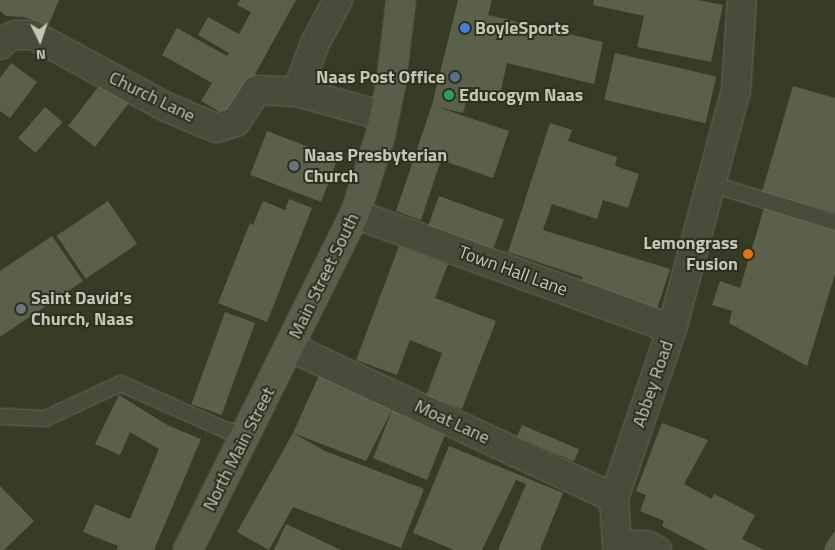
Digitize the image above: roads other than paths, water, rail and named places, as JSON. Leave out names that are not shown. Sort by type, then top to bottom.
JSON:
[{"type":"main road","name":"Main Street South","points":[[290,347],[355,214],[380,137],[391,82],[402,0]]},
{"type":"main road","name":"North Main Street","points":[[188,550],[290,347]]},
{"type":"street","points":[[338,0],[315,43],[298,92],[384,116]]},
{"type":"street","name":"Abbey Road","points":[[658,550],[646,545],[612,547],[614,498],[672,329],[736,90],[742,0]]},
{"type":"street","name":"Church Lane","points":[[0,45],[3,40],[16,35],[33,35],[166,107],[216,128],[236,122],[257,90],[298,92]]},
{"type":"street","name":"Town Hall Lane","points":[[355,214],[672,329]]},
{"type":"street","name":"Moat Lane","points":[[290,347],[614,498]]},
{"type":"lane","points":[[710,183],[835,222]]},
{"type":"lane","points":[[0,416],[45,418],[120,383],[226,430],[248,433]]},
{"type":"place","name":"BoyleSports","points":[[465,28]]},
{"type":"place","name":"Naas Post Office","points":[[455,77]]},
{"type":"place","name":"Educogym Naas","points":[[449,95]]},
{"type":"place","name":"Naas Presbyterian Church","points":[[294,166]]},
{"type":"place","name":"Lemongrass Fusion","points":[[748,254]]},
{"type":"place","name":"Saint David's Church, Naas","points":[[21,309]]}]
